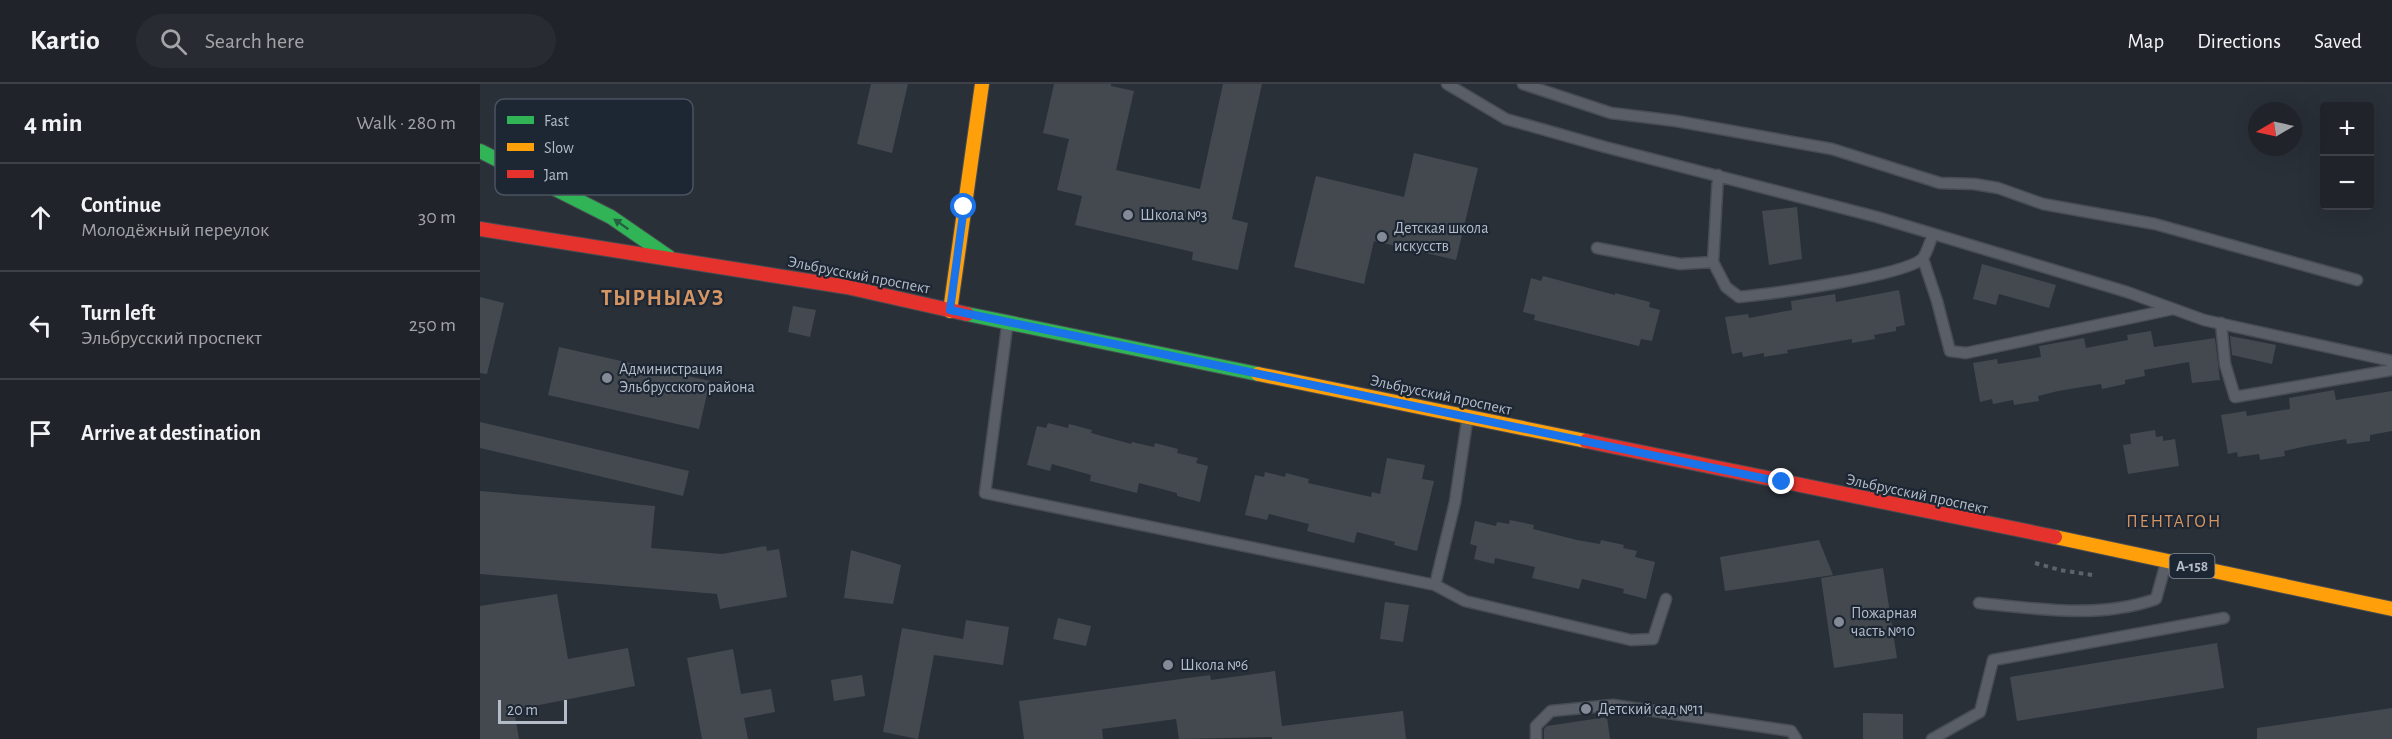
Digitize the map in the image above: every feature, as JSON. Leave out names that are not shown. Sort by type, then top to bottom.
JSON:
[{"type":"main road","points":[[950,310],[982,84]]},
{"type":"main road","points":[[480,152],[495,159]]},
{"type":"main road","points":[[567,195],[611,217],[669,258]]},
{"type":"main road","name":"Эльбрусский проспект","points":[[480,229],[847,287],[1008,323],[2166,560],[2392,609]]},
{"type":"lane","points":[[1447,84],[1506,119],[1933,234],[2116,288],[2204,320],[2392,361]]},
{"type":"lane","points":[[1523,84],[1611,113],[1676,121],[1832,149],[1940,183],[1974,184],[1998,188],[2043,204],[2155,224],[2357,280]]},
{"type":"lane","points":[[1718,175],[1713,262],[1726,287],[1739,297],[1779,293],[1904,269],[1923,259]]},
{"type":"lane","points":[[1933,234],[1923,259],[1950,351],[1966,353],[2173,309]]},
{"type":"lane","points":[[1597,248],[1680,264],[1713,262]]},
{"type":"lane","points":[[1008,323],[985,493],[1435,585],[1465,601],[1631,640],[1653,639],[1666,599]]},
{"type":"lane","points":[[2221,323],[2224,364],[2235,397],[2392,370]]},
{"type":"lane","points":[[1435,585],[1455,502],[1468,418]]},
{"type":"lane","points":[[1980,603],[2066,612],[2133,607],[2156,599],[2166,560]]},
{"type":"lane","points":[[1932,739],[1980,712],[1993,660],[2224,618]]},
{"type":"lane","points":[[1536,739],[1536,726],[1551,711],[1613,705],[1791,731],[1796,739]]},
{"type":"path","points":[[2026,561],[2092,575]]},
{"type":"building","points":[[871,84],[908,84],[892,153],[857,144]]},
{"type":"building","points":[[1054,84],[1111,84],[1111,86],[1134,91],[1116,170],[1200,189],[1223,84],[1262,84],[1232,219],[1248,223],[1238,270],[1192,260],[1193,252],[1075,225],[1082,196],[1057,190],[1069,139],[1043,133]]},
{"type":"building","points":[[1414,153],[1478,168],[1456,260],[1374,241],[1364,284],[1294,267],[1316,176],[1404,197]]},
{"type":"building","points":[[1797,207],[1802,259],[1769,265],[1762,211]]},
{"type":"building","points":[[1982,264],[2056,285],[2049,308],[1999,294],[1996,305],[1973,299]]},
{"type":"building","points":[[1543,276],[1650,302],[1649,307],[1660,310],[1652,341],[1641,339],[1639,346],[1534,320],[1535,315],[1523,312],[1531,278],[1541,281]]},
{"type":"building","points":[[1899,290],[1905,325],[1896,327],[1896,331],[1874,335],[1875,339],[1852,343],[1852,339],[1787,350],[1788,353],[1764,357],[1764,353],[1743,357],[1742,352],[1732,354],[1725,317],[1748,314],[1749,318],[1792,310],[1791,301],[1835,294],[1836,302]]},
{"type":"building","points":[[480,297],[504,303],[487,374],[480,373]]},
{"type":"building","points":[[793,306],[816,310],[810,337],[788,332]]},
{"type":"building","points":[[2151,331],[2154,347],[2215,338],[2220,380],[2192,383],[2189,362],[2144,370],[2145,376],[2125,380],[2125,384],[2102,389],[2101,384],[2058,391],[2038,396],[2039,401],[2014,405],[2013,400],[1993,404],[1992,399],[1980,402],[1973,363],[1997,359],[1998,364],[2041,357],[2039,346],[2084,338],[2086,348],[2128,340],[2127,335]]},
{"type":"building","points":[[2230,336],[2276,345],[2272,364],[2232,355]]},
{"type":"building","points":[[559,347],[710,381],[699,429],[548,395]]},
{"type":"building","points":[[2334,390],[2336,400],[2392,391],[2392,431],[2370,435],[2370,441],[2347,444],[2346,439],[2284,451],[2285,456],[2260,460],[2259,454],[2238,457],[2237,452],[2228,454],[2221,415],[2246,411],[2247,416],[2290,409],[2289,398]]},
{"type":"building","points":[[480,422],[689,471],[683,496],[480,448]]},
{"type":"building","points":[[1048,423],[1068,428],[1069,424],[1092,430],[1091,433],[1131,444],[1132,442],[1154,447],[1155,443],[1178,449],[1177,453],[1198,458],[1196,463],[1208,466],[1200,502],[1139,483],[1137,493],[1090,481],[1091,475],[1052,464],[1050,471],[1027,465],[1037,426],[1046,428]]},
{"type":"building","points":[[2155,430],[2156,437],[2163,436],[2163,441],[2175,439],[2179,466],[2128,474],[2123,445],[2131,444],[2130,434]]},
{"type":"building","points":[[1387,458],[1425,465],[1422,479],[1434,481],[1417,551],[1394,545],[1395,542],[1357,532],[1354,543],[1307,531],[1309,524],[1269,514],[1267,520],[1245,515],[1255,475],[1264,477],[1265,472],[1285,477],[1286,473],[1309,479],[1308,483],[1371,497],[1372,492],[1380,494]]},
{"type":"building","points":[[480,491],[655,506],[651,548],[722,554],[766,546],[767,551],[779,549],[787,597],[720,609],[717,594],[480,574]]},
{"type":"building","points":[[1510,520],[1534,525],[1533,529],[1577,540],[1600,544],[1601,540],[1624,545],[1623,548],[1637,551],[1635,557],[1655,562],[1646,599],[1623,593],[1624,589],[1582,579],[1579,589],[1532,578],[1535,567],[1495,558],[1494,564],[1474,559],[1477,546],[1470,544],[1475,521],[1496,526],[1497,522],[1509,524]]},
{"type":"building","points":[[1819,540],[1833,575],[1725,591],[1720,557]]},
{"type":"building","points":[[851,550],[901,565],[893,604],[844,598]]},
{"type":"building","points":[[1883,568],[1897,658],[1834,668],[1821,578]]},
{"type":"building","points":[[557,594],[568,659],[628,648],[635,686],[514,710],[519,739],[480,739],[480,606]]},
{"type":"building","points":[[1385,602],[1409,605],[1403,642],[1380,639]]},
{"type":"building","points":[[1058,618],[1091,626],[1086,646],[1053,639]]},
{"type":"building","points":[[966,620],[1009,627],[1003,665],[934,655],[918,739],[883,732],[902,628],[963,639]]},
{"type":"building","points":[[2217,643],[2224,688],[2017,721],[2010,677]]},
{"type":"building","points":[[733,649],[741,694],[771,689],[775,712],[744,718],[748,739],[702,739],[687,658]]},
{"type":"building","points":[[1275,671],[1282,726],[1403,711],[1406,739],[1272,739],[1272,737],[1179,739],[1176,719],[1102,729],[1103,739],[1024,739],[1019,701],[1210,675],[1211,680]]},
{"type":"building","points":[[862,675],[865,696],[834,701],[831,680]]},
{"type":"building","points":[[2392,708],[2392,739],[2257,739],[2257,728]]},
{"type":"building","points":[[1863,713],[1903,714],[1903,739],[1863,739]]},
{"type":"building","points":[[1607,717],[1610,739],[1544,739],[1544,729],[1547,726]]},
{"type":"traffic: fast","points":[[480,151],[495,159]]},
{"type":"traffic: fast","points":[[567,195],[611,217],[669,257]]},
{"type":"traffic: fast","points":[[967,314],[1258,374]]},
{"type":"traffic: slow","points":[[950,311],[982,84]]},
{"type":"traffic: slow","points":[[1258,374],[1586,441]]},
{"type":"traffic: slow","points":[[2055,537],[2392,609]]},
{"type":"traffic: jam","points":[[480,229],[847,287],[967,314]]},
{"type":"traffic: jam","points":[[1586,441],[2055,537]]},
{"type":"place","name":"Школа №3","points":[[1128,215]]},
{"type":"place","name":"Детская школа искусств","points":[[1382,237]]},
{"type":"place","name":"Администрация Эльбрусского района","points":[[607,378]]},
{"type":"place","name":"Пожарная часть №10","points":[[1839,622]]},
{"type":"place","name":"Школа №6","points":[[1168,665]]},
{"type":"place","name":"Детский сад №11","points":[[1586,709]]},
{"type":"district","name":"ТЫРНЫАУЗ","points":[[663,298]]},
{"type":"district","name":"ПЕНТАГОН","points":[[2174,522]]},
{"type":"route","points":[[964,207],[950,310],[1782,482]]}]
